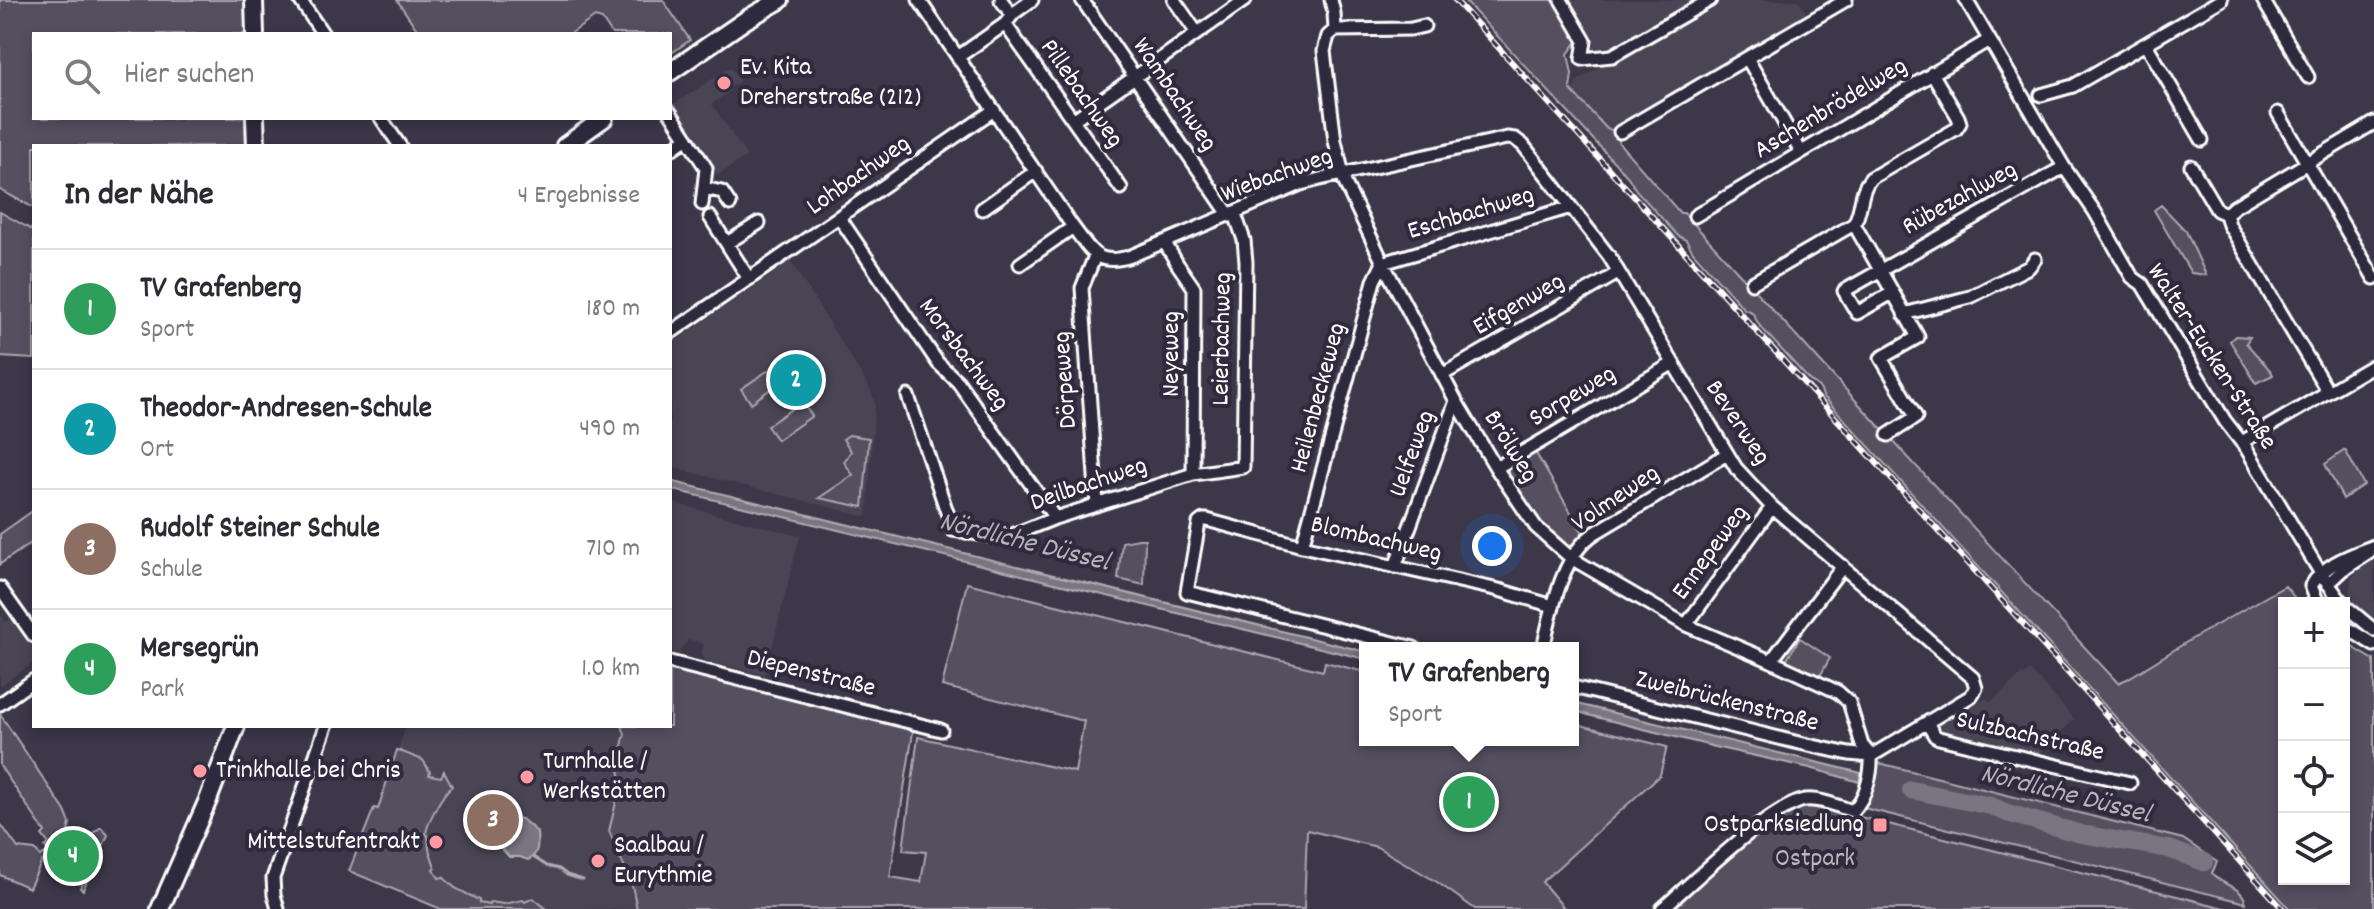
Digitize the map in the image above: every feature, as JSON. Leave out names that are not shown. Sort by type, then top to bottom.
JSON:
[{"type":"main road","points":[[254,0],[255,32]]},
{"type":"main road","points":[[672,71],[780,0]]},
{"type":"main road","points":[[255,120],[256,144]]},
{"type":"main road","points":[[568,144],[601,120]]},
{"type":"main road","points":[[160,909],[208,800],[235,728]]},
{"type":"street","points":[[300,0],[322,32]]},
{"type":"street","points":[[919,0],[1095,256]]},
{"type":"street","name":"Pillebachweg","points":[[1001,0],[1009,20],[1121,188]]},
{"type":"street","points":[[958,57],[1032,0]]},
{"type":"street","name":"Wambachweg","points":[[1082,0],[1232,215]]},
{"type":"street","points":[[1174,0],[1197,33]]},
{"type":"street","points":[[1073,120],[1245,0]]},
{"type":"street","name":"Brölweg","points":[[1331,0],[1335,30],[1328,36],[1324,51],[1342,173],[1383,263],[1456,401],[1536,527],[1571,558],[1686,625],[1771,661],[1846,698],[1852,708],[1862,745],[1871,756]]},
{"type":"street","points":[[1561,0],[1585,41],[1582,59],[1612,56],[1710,0]]},
{"type":"street","points":[[1620,132],[1846,0]]},
{"type":"street","name":"Walter-Eucken-Straße","points":[[1966,0],[2132,277],[2142,284],[2338,597]]},
{"type":"street","points":[[2041,95],[2073,86],[2221,0]]},
{"type":"street","points":[[2263,0],[2308,77]]},
{"type":"street","points":[[1335,30],[1411,29],[1424,26]]},
{"type":"street","name":"Aschenbrödelweg","points":[[1695,216],[1989,40]]},
{"type":"street","points":[[2146,44],[2202,140]]},
{"type":"street","points":[[1747,58],[1801,152]]},
{"type":"street","points":[[1752,283],[1854,224],[1864,189],[1871,178],[1956,129],[1960,123],[1932,73]]},
{"type":"street","name":"Lohbachweg","points":[[672,332],[994,110]]},
{"type":"street","points":[[2278,113],[2374,278]]},
{"type":"street","points":[[672,115],[706,168],[702,204]]},
{"type":"street","points":[[382,120],[399,144]]},
{"type":"street","points":[[2226,214],[2374,123]]},
{"type":"street","points":[[672,149],[687,138]]},
{"type":"street","name":"Wiebachweg","points":[[1095,256],[1115,261],[1165,243],[1301,184],[1507,138],[1515,139]]},
{"type":"street","name":"Beverweg","points":[[1515,139],[1531,154],[1595,236],[1736,468],[1772,507],[1976,684]]},
{"type":"street","points":[[2191,166],[2217,210],[2226,214]]},
{"type":"street","name":"Rübezahlweg","points":[[1892,293],[1857,313],[1844,291],[2064,167]]},
{"type":"street","points":[[982,209],[1036,171]]},
{"type":"street","points":[[704,188],[722,192],[730,204]]},
{"type":"street","name":"Eschbachweg","points":[[1383,263],[1571,207]]},
{"type":"street","points":[[2226,214],[2229,225],[2328,392]]},
{"type":"street","name":"Leierbachweg","points":[[1232,215],[1244,240],[1246,262],[1243,467]]},
{"type":"street","points":[[710,217],[749,279]]},
{"type":"street","name":"Morsbachweg","points":[[839,217],[938,363],[958,382],[1055,518]]},
{"type":"street","points":[[727,243],[759,223]]},
{"type":"street","points":[[1854,224],[1918,337],[1881,358],[1916,417],[1888,435]]},
{"type":"street","points":[[1020,264],[1073,227]]},
{"type":"street","name":"Neyeweg","points":[[1165,243],[1194,288],[1193,474]]},
{"type":"street","name":"Dörpeweg","points":[[1095,256],[1082,288],[1097,505]]},
{"type":"street","points":[[1904,314],[1970,297],[2029,267],[2035,259]]},
{"type":"street","name":"Heilenbeckeweg","points":[[1302,546],[1374,281],[1383,263]]},
{"type":"street","name":"Eifgenweg","points":[[1442,375],[1618,273]]},
{"type":"street","name":"Sorpeweg","points":[[1496,468],[1672,364]]},
{"type":"street","points":[[2242,442],[2374,365]]},
{"type":"street","name":"Deilbachweg","points":[[908,396],[953,530],[1001,538],[1193,474],[1243,467]]},
{"type":"street","name":"Uelfeweg","points":[[1395,567],[1456,401]]},
{"type":"street","name":"Volmeweg","points":[[1544,642],[1553,606],[1571,558],[1583,542],[1727,454]]},
{"type":"street","name":"Ennepeweg","points":[[1686,625],[1772,507]]},
{"type":"street","name":"Blombachweg","points":[[1390,642],[1187,592],[1200,521],[1207,520],[1302,546],[1499,590],[1553,606]]},
{"type":"street","points":[[2316,597],[2311,586],[2320,572],[2374,547]]},
{"type":"street","points":[[2328,584],[2343,570],[2367,556],[2374,547]]},
{"type":"street","points":[[1771,661],[1843,566]]},
{"type":"street","points":[[0,588],[32,633]]},
{"type":"street","name":"Walter-Eucken-Straße","points":[[2350,610],[2374,630]]},
{"type":"street","points":[[2350,630],[2374,645]]},
{"type":"street","name":"Diepenstraße","points":[[672,663],[941,730]]},
{"type":"street","points":[[0,704],[32,681]]},
{"type":"street","name":"Sulzbachstraße","points":[[1871,756],[1971,696],[1976,684]]},
{"type":"street","name":"Zweibrückenstraße","points":[[1579,688],[1795,742],[1871,756]]},
{"type":"street","name":"Sulzbachstraße","points":[[1927,723],[1939,738],[2130,783]]},
{"type":"street","points":[[278,909],[273,886],[276,868],[325,728]]},
{"type":"street","points":[[1662,909],[1747,835],[1787,809],[1808,800],[1818,800],[1853,811],[1863,799],[1871,756]]},
{"type":"shaded area","points":[[1566,0],[1799,0],[1811,19],[1615,130],[1607,129],[1573,92],[1577,81],[1597,68],[1595,52]]},
{"type":"shaded area","points":[[731,67],[740,81],[712,104],[747,156],[717,176],[672,105]]},
{"type":"shaded area","points":[[791,261],[869,387],[875,402],[867,517],[672,468],[672,344]]},
{"type":"shaded area","points":[[672,481],[1355,649],[1359,650],[1359,658],[672,489]]},
{"type":"shaded area","points":[[672,503],[800,536],[765,675],[706,661],[701,654],[704,644],[688,639],[680,654],[672,652]]},
{"type":"shaded area","points":[[2374,560],[2374,628],[2349,594],[2351,579]]},
{"type":"shaded area","points":[[0,614],[6,622],[12,618],[32,648],[32,663],[0,686]]},
{"type":"shaded area","points":[[2030,670],[2075,719],[2037,755],[1943,733],[1935,728],[1986,698],[1991,702]]},
{"type":"shaded area","points":[[1579,704],[1861,773],[1859,782],[1810,768],[1579,712]]},
{"type":"shaded area","points":[[405,728],[636,728],[642,909],[457,909],[377,810]]},
{"type":"shaded area","points":[[515,818],[522,819],[537,832],[536,852],[528,860],[509,857],[487,829],[498,820],[510,826]]},
{"type":"green space","points":[[0,0],[247,0],[247,32],[32,32],[32,120],[248,120],[248,144],[32,144],[32,207],[0,190]]},
{"type":"green space","points":[[397,0],[663,0],[690,40],[672,53],[672,32],[611,32],[602,19],[595,17],[573,32],[419,32]]},
{"type":"green space","points":[[1464,0],[1555,0],[1578,40],[1568,54],[1572,74],[1570,89],[1607,129],[1619,131],[1619,143],[1680,213],[1684,213],[2118,683],[2285,586],[2294,597],[2278,597],[2278,885],[2350,885],[2350,646],[2374,660],[2374,909],[2290,909],[1759,325],[1752,312],[1744,309],[1686,240],[1678,236],[1636,190],[1628,177]]},
{"type":"green space","points":[[2161,205],[2186,231],[2206,275],[2191,273],[2154,210]]},
{"type":"green space","points":[[0,212],[32,230],[32,359],[0,357]]},
{"type":"green space","points":[[2235,336],[2250,337],[2246,343],[2273,375],[2256,383],[2230,341]]},
{"type":"green space","points":[[776,365],[786,378],[751,403],[741,389]]},
{"type":"green space","points":[[802,402],[812,416],[777,440],[767,426]]},
{"type":"green space","points":[[849,435],[869,438],[863,507],[819,498],[853,475],[844,462],[851,451],[843,439]]},
{"type":"green space","points":[[1534,450],[1583,533],[1568,551],[1543,531],[1504,470]]},
{"type":"green space","points":[[2345,450],[2364,485],[2343,499],[2325,464]]},
{"type":"green space","points":[[32,511],[32,542],[0,564],[0,534]]},
{"type":"green space","points":[[1145,539],[1144,585],[1118,579],[1122,542]]},
{"type":"green space","points":[[967,583],[1323,671],[1325,662],[1359,670],[1359,746],[1579,746],[1579,725],[1667,747],[1660,775],[1542,882],[1565,909],[1475,909],[1437,882],[1377,847],[1307,830],[1304,909],[637,909],[632,885],[609,831],[621,782],[618,761],[625,734],[623,728],[672,728],[672,667],[914,726],[890,877],[921,882],[926,852],[903,850],[918,737],[1075,772],[1084,721],[942,686]]},
{"type":"green space","points":[[1800,638],[1830,658],[1819,678],[1785,662]]},
{"type":"green space","points":[[0,714],[65,811],[70,823],[68,832],[85,839],[101,827],[108,835],[83,890],[80,888],[82,882],[42,861],[29,888],[0,875],[0,823],[18,848],[35,850],[40,856],[48,851],[45,847],[49,844],[42,835],[45,832],[0,766]]},
{"type":"green space","points":[[397,750],[423,760],[429,775],[441,777],[444,771],[452,786],[436,809],[426,834],[433,869],[439,878],[443,877],[455,888],[479,900],[479,903],[504,904],[533,898],[547,909],[441,909],[349,871],[374,808],[378,809]]},
{"type":"green space","points":[[1875,762],[2183,839],[2217,862],[2212,873],[2236,889],[2246,903],[1864,808]]},
{"type":"green space","name":"Ostpark","points":[[1807,806],[2229,909],[1673,909],[1754,837],[1790,813]]},
{"type":"waterway","name":"Nördliche Düssel","points":[[1911,790],[1991,806],[2081,834],[2169,849],[2204,862]]},
{"type":"waterway","points":[[533,857],[583,880]]},
{"type":"railway","points":[[1455,0],[2283,909]]},
{"type":"place","name":"Ev. Kita Dreherstraße (212)","points":[[724,83]]},
{"type":"place","name":"Theodor-Andresen-Schule","points":[[796,380]]},
{"type":"place","name":"Trinkhalle bei Chris","points":[[200,771]]},
{"type":"place","name":"Turnhalle / Werkstätten","points":[[527,777]]},
{"type":"place","name":"TV Grafenberg","points":[[1469,802]]},
{"type":"place","name":"Rudolf Steiner Schule","points":[[493,820]]},
{"type":"place","name":"Ostparksiedlung","points":[[1880,825]]},
{"type":"place","name":"Mittelstufentrakt","points":[[436,842]]},
{"type":"place","name":"Mersegrün","points":[[73,856]]},
{"type":"place","name":"Saalbau / Eurythmie","points":[[598,861]]}]
